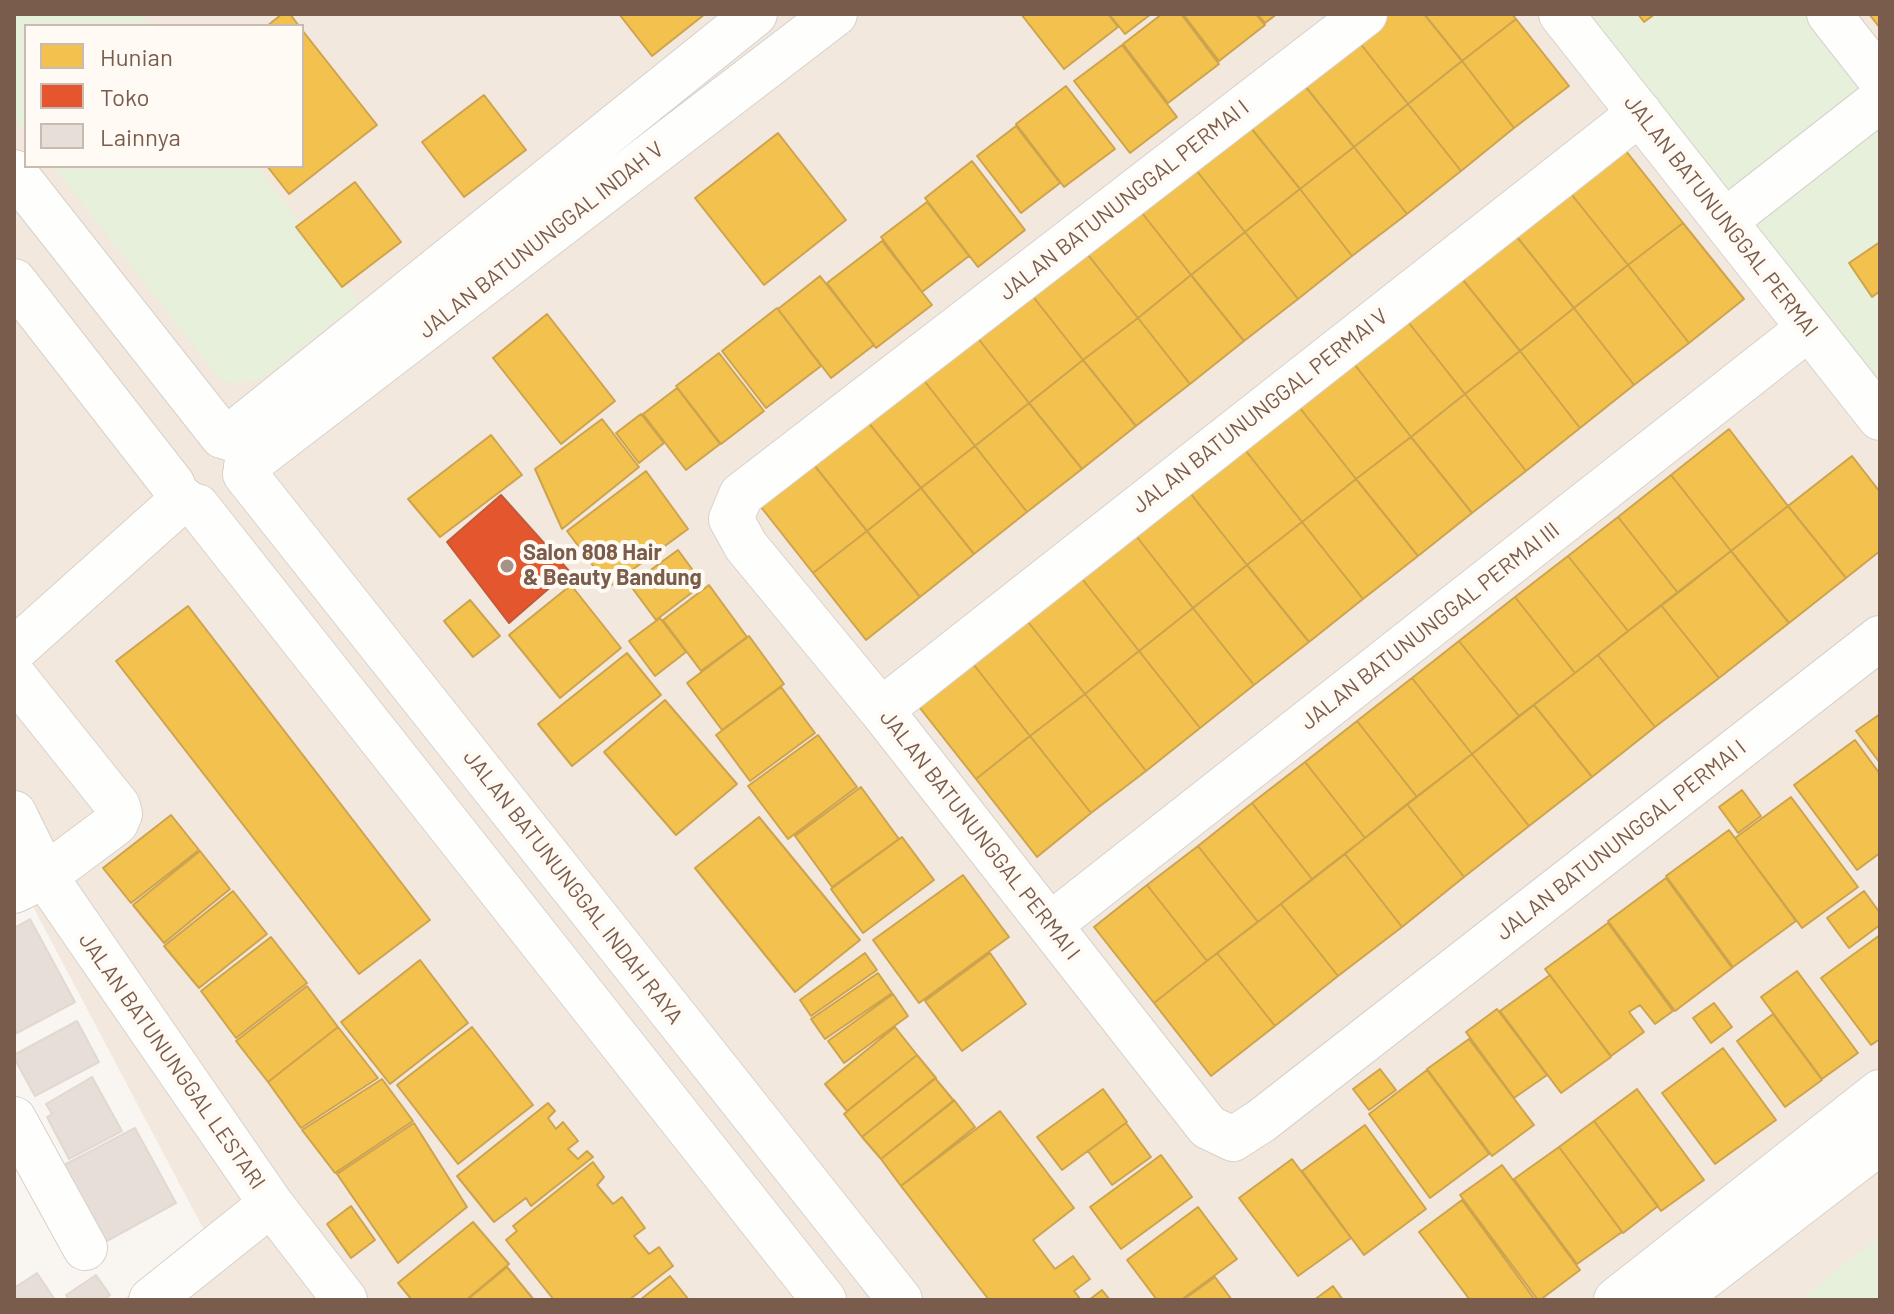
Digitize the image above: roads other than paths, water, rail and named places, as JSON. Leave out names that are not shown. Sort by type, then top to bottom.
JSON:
[{"type":"street","name":"JALAN BATUNUNGGAL INDAH V","points":[[235,453],[755,14]]},
{"type":"street","name":"JALAN BATUNUNGGAL INDAH V","points":[[235,453],[835,14]]},
{"type":"street","name":"JALAN BATUNUNGGAL PERMAI I","points":[[1365,14],[741,495],[731,519],[746,546],[881,710],[1208,1127],[1233,1139],[1261,1121],[1880,638]]},
{"type":"street","name":"JALAN BATUNUNGGAL PERMAI","points":[[1561,14],[1880,418]]},
{"type":"street","points":[[1829,14],[1880,79]]},
{"type":"street","points":[[1725,221],[1880,100]]},
{"type":"street","name":"JALAN BATUNUNGGAL PERMAI V","points":[[881,710],[1640,113]]},
{"type":"street","name":"JALAN BATUNUNGGAL INDAH RAYA","points":[[14,172],[900,1300]]},
{"type":"street","points":[[14,281],[824,1300]]},
{"type":"street","name":"JALAN BATUNUNGGAL PERMAI III","points":[[1051,924],[1809,328]]},
{"type":"street","points":[[202,434],[215,434],[235,453],[245,485],[239,496],[216,510],[203,510],[184,497],[170,472],[172,459],[179,447],[189,438],[202,434]]},
{"type":"street","points":[[24,642],[184,497]]},
{"type":"street","points":[[14,676],[118,806],[120,814],[116,823],[30,883]]},
{"type":"street","name":"JALAN BATUNUNGGAL LESTARI","points":[[14,813],[30,883],[345,1300]]},
{"type":"street","points":[[1675,1300],[1758,1212],[1880,1092]]},
{"type":"street","points":[[14,1119],[85,1248]]},
{"type":"street","points":[[1616,1300],[1758,1212],[1880,1142]]},
{"type":"street","points":[[151,1300],[271,1204]]},
{"type":"place","name":"Salon 808 Hair & Beauty Bandung","points":[[507,566]]}]
